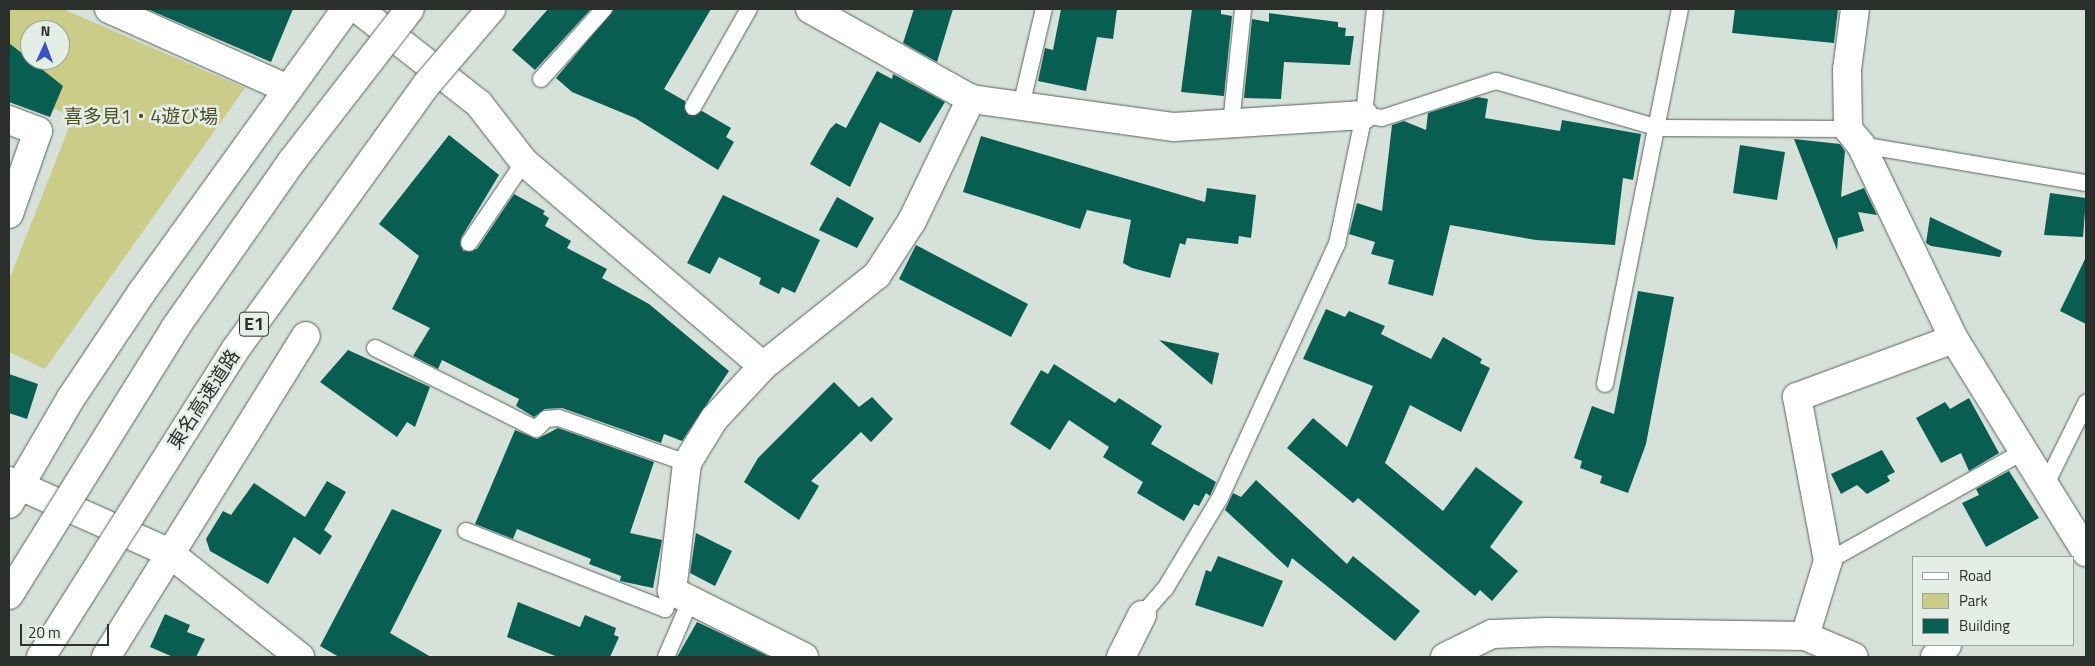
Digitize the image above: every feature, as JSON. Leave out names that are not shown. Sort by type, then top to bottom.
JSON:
[{"type":"main road","points":[[109,9],[288,89]]},
{"type":"main road","points":[[300,657],[168,552],[12,490],[142,292],[346,9]]},
{"type":"main road","points":[[358,9],[479,104],[524,162],[763,366]]},
{"type":"main road","points":[[9,596],[175,328],[292,161],[410,9]]},
{"type":"main road","name":"東名高速道路","points":[[41,657],[235,350],[427,84],[491,9]]},
{"type":"main road","points":[[810,9],[842,17],[971,99],[1174,127],[1364,115]]},
{"type":"main road","points":[[1855,9],[1847,70],[1854,137],[1954,339],[2022,452],[2045,486],[2078,552]]},
{"type":"main road","points":[[804,657],[682,595],[687,463],[714,419],[763,366],[877,275],[941,168],[971,99]]},
{"type":"main road","points":[[9,120],[38,131],[9,214]]},
{"type":"main road","points":[[106,657],[168,552],[306,336]]},
{"type":"main road","points":[[1805,636],[1828,561],[1797,397],[1954,339]]},
{"type":"main road","points":[[1121,657],[1142,615]]},
{"type":"main road","points":[[1444,657],[1492,634],[1805,636],[1854,657]]},
{"type":"main road","points":[[1935,657],[1947,646]]},
{"type":"lane","points":[[541,79],[604,9]]},
{"type":"lane","points":[[693,107],[748,9]]},
{"type":"lane","points":[[1022,106],[1044,9]]},
{"type":"lane","points":[[1231,124],[1243,9]]},
{"type":"lane","points":[[1142,615],[1165,589],[1220,498],[1337,244],[1364,115],[1376,9]]},
{"type":"lane","points":[[1605,384],[1659,128],[1680,9]]},
{"type":"lane","points":[[1364,115],[1382,118],[1496,81],[1659,128],[1854,137],[2086,183]]},
{"type":"lane","points":[[469,243],[524,162]]},
{"type":"lane","points":[[375,348],[536,429],[546,419],[558,418],[687,463]]},
{"type":"lane","points":[[2045,486],[2086,403]]},
{"type":"lane","points":[[1828,561],[2022,452]]},
{"type":"lane","points":[[466,531],[665,609],[682,595]]},
{"type":"lane","points":[[666,657],[682,595]]},
{"type":"green space","name":"喜多見1・4遊び場","points":[[9,9],[63,9],[245,88],[45,369],[9,352],[9,280],[73,117],[9,89]]},
{"type":"building","points":[[147,9],[293,9],[271,62]]},
{"type":"building","points":[[548,9],[591,9],[535,70],[512,50]]},
{"type":"building","points":[[614,9],[711,9],[664,89],[685,101],[688,115],[702,111],[731,128],[726,137],[734,142],[718,170],[635,118],[572,92],[556,78]]},
{"type":"building","points":[[914,9],[953,9],[937,62],[903,43]]},
{"type":"building","points":[[1061,9],[1117,9],[1113,39],[1097,37],[1086,91],[1038,81],[1045,48],[1053,50]]},
{"type":"building","points":[[1192,9],[1221,9],[1221,14],[1232,16],[1224,96],[1181,92]]},
{"type":"building","points":[[1735,9],[1838,9],[1834,43],[1732,33]]},
{"type":"building","points":[[1269,13],[1338,22],[1338,27],[1346,28],[1345,36],[1354,36],[1350,65],[1284,62],[1281,99],[1244,98],[1252,19],[1269,22]]},
{"type":"building","points":[[9,43],[20,52],[20,70],[43,70],[63,86],[50,117],[9,102]]},
{"type":"building","points":[[877,71],[892,79],[893,74],[945,102],[920,143],[880,122],[850,187],[810,164],[830,129],[836,123],[846,128]]},
{"type":"building","points":[[1478,97],[1488,99],[1485,118],[1560,131],[1562,120],[1641,134],[1633,180],[1623,178],[1615,245],[1536,240],[1450,225],[1433,296],[1388,284],[1394,260],[1371,254],[1375,242],[1349,234],[1357,203],[1382,211],[1392,125],[1404,121],[1426,130],[1428,113]]},
{"type":"building","points":[[449,135],[499,175],[461,238],[463,251],[477,249],[514,194],[545,211],[543,214],[549,218],[545,226],[571,241],[567,248],[607,269],[602,278],[649,304],[729,371],[682,441],[664,434],[661,443],[562,408],[545,409],[534,417],[516,406],[519,399],[442,360],[438,369],[413,356],[430,328],[392,309],[419,256],[379,224]]},
{"type":"building","points":[[981,136],[1205,202],[1207,188],[1256,195],[1251,238],[1239,236],[1238,244],[1187,238],[1185,245],[1180,243],[1170,278],[1132,268],[1123,263],[1131,220],[1087,210],[1080,229],[963,192]]},
{"type":"building","points":[[1794,139],[1840,144],[1845,151],[1841,197],[1864,188],[1877,215],[1858,212],[1864,231],[1838,238],[1837,250]]},
{"type":"building","points":[[1740,145],[1785,152],[1777,200],[1733,193]]},
{"type":"building","points":[[2050,193],[2086,198],[2083,237],[2044,235]]},
{"type":"building","points":[[723,195],[820,240],[795,293],[782,287],[779,294],[759,284],[761,278],[719,257],[710,274],[687,263]]},
{"type":"building","points":[[837,197],[874,218],[857,248],[819,230]]},
{"type":"building","points":[[1930,217],[2002,251],[2000,257],[1931,246],[1926,243]]},
{"type":"building","points":[[916,245],[1028,304],[1011,337],[899,279]]},
{"type":"building","points":[[2086,257],[2086,324],[2060,311]]},
{"type":"building","points":[[1638,291],[1674,297],[1646,444],[1628,493],[1600,483],[1602,476],[1580,468],[1582,461],[1574,458],[1592,406],[1614,414]]},
{"type":"building","points":[[1326,309],[1345,317],[1349,311],[1385,326],[1381,334],[1431,359],[1443,337],[1482,359],[1480,363],[1490,368],[1461,432],[1410,405],[1385,463],[1443,511],[1476,467],[1523,502],[1490,547],[1518,571],[1492,601],[1480,590],[1475,596],[1358,498],[1353,503],[1287,448],[1313,418],[1347,447],[1373,386],[1303,359]]},
{"type":"building","points":[[1159,340],[1219,353],[1212,385]]},
{"type":"building","points":[[348,350],[430,387],[415,427],[407,422],[397,437],[320,382]]},
{"type":"building","points":[[1054,364],[1115,403],[1119,398],[1162,426],[1151,444],[1216,482],[1210,496],[1206,493],[1199,506],[1194,504],[1184,521],[1137,493],[1143,482],[1103,457],[1109,447],[1069,420],[1050,450],[1010,424],[1041,370],[1048,374]]},
{"type":"building","points":[[9,374],[38,384],[27,419],[9,413]]},
{"type":"building","points":[[834,382],[859,407],[872,397],[893,419],[871,442],[861,432],[811,481],[819,486],[799,520],[744,482],[758,458]]},
{"type":"building","points":[[1969,398],[1999,453],[1969,471],[1961,453],[1941,463],[1916,418],[1945,402],[1950,409]]},
{"type":"building","points":[[558,428],[654,462],[630,533],[662,540],[653,588],[620,581],[621,576],[589,564],[591,559],[517,529],[513,539],[475,524],[515,430],[537,439]]},
{"type":"building","points":[[1882,450],[1895,472],[1887,476],[1890,481],[1867,494],[1857,485],[1841,494],[1831,474]]},
{"type":"building","points":[[2009,471],[2039,518],[1986,547],[1962,503],[1979,495],[1976,489]]},
{"type":"building","points":[[1256,480],[1347,564],[1353,556],[1420,611],[1395,641],[1292,558],[1288,568],[1225,510],[1233,493],[1241,497]]},
{"type":"building","points":[[327,481],[346,492],[324,530],[332,536],[320,555],[294,537],[268,584],[210,551],[206,539],[223,511],[231,515],[254,483],[305,517]]},
{"type":"building","points":[[392,509],[442,530],[390,633],[431,657],[339,657],[320,646]]},
{"type":"building","points":[[696,533],[732,551],[715,586],[690,573]]},
{"type":"building","points":[[1218,556],[1283,581],[1263,627],[1195,605],[1206,570],[1211,572]]},
{"type":"building","points":[[518,602],[580,627],[585,615],[616,628],[614,635],[619,637],[610,657],[558,657],[507,637]]},
{"type":"building","points":[[165,614],[190,625],[187,632],[205,639],[196,657],[173,657],[150,647]]},
{"type":"building","points":[[697,622],[712,629],[770,657],[677,657]]}]
